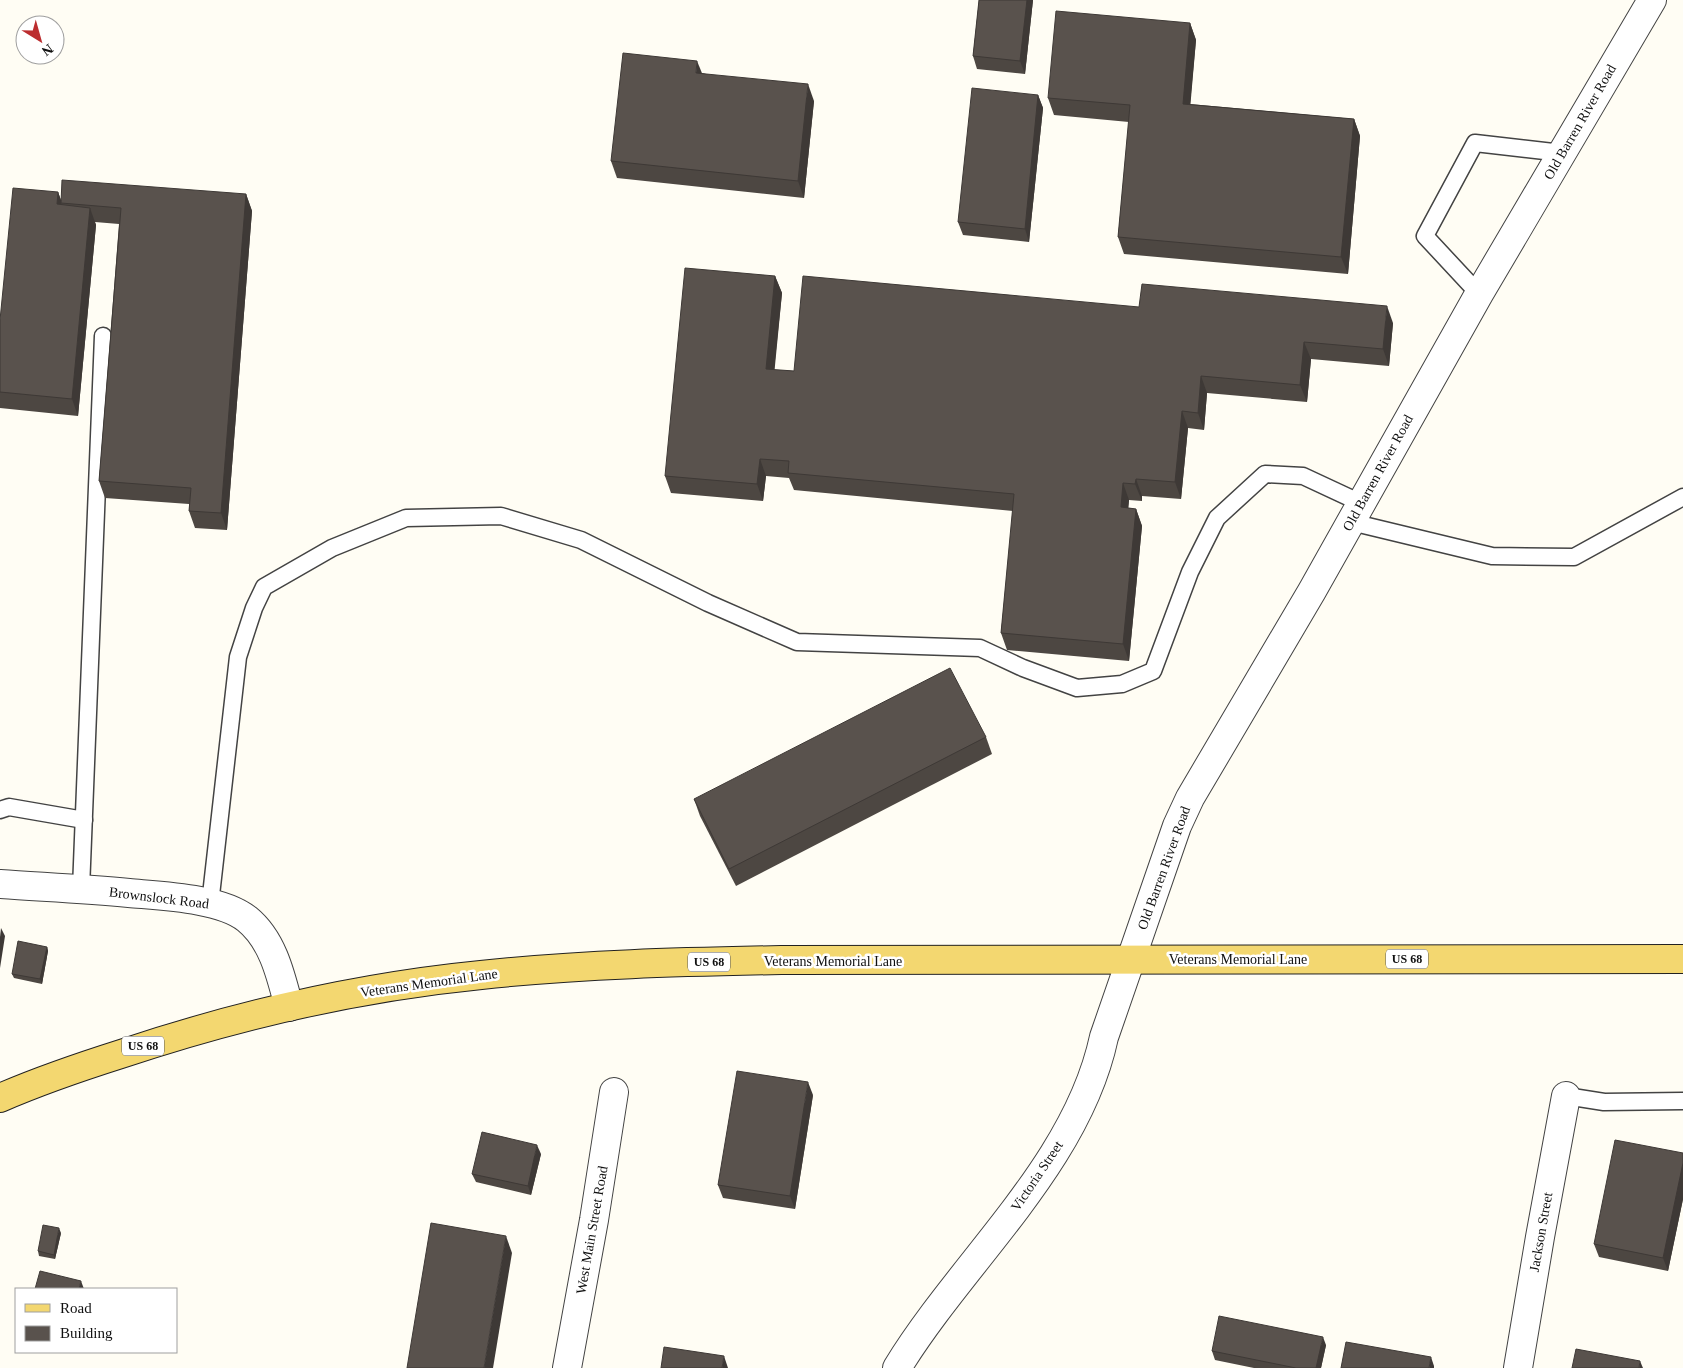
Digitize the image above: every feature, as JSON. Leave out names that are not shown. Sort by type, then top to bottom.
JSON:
[{"type":"main road","name":"Veterans Memorial Lane","points":[[0,1098],[83,1066],[161,1040],[289,1007],[428,981],[556,968],[649,963],[782,960],[1683,959]]},
{"type":"street","name":"Old Barren River Road","points":[[1132,959],[1177,826],[1190,798],[1356,512],[1479,294],[1652,0]]},
{"type":"street","name":"Brownslock Road","points":[[0,884],[169,897],[210,904],[237,913],[255,928],[268,947],[279,969],[289,1007]]},
{"type":"street","name":"Victoria Street","points":[[897,1368],[930,1318],[1014,1211],[1059,1144],[1076,1113],[1099,1061],[1104,1037],[1132,959]]},
{"type":"street","name":"West Main Street Road","points":[[567,1368],[594,1220],[614,1092]]},
{"type":"street","name":"Jackson Street","points":[[1518,1368],[1566,1096]]},
{"type":"lane","points":[[1479,294],[1425,236],[1475,143],[1562,153]]},
{"type":"lane","points":[[81,889],[103,336]]},
{"type":"lane","points":[[210,904],[238,657],[254,608],[264,587],[332,548],[406,518],[502,516],[581,540],[708,603],[797,642],[980,648],[1023,668],[1078,688],[1122,684],[1153,671],[1190,572],[1217,518],[1265,474],[1303,476],[1356,512],[1492,556],[1574,557],[1683,497]]},
{"type":"lane","points":[[0,810],[9,807],[84,820]]},
{"type":"lane","points":[[1566,1096],[1604,1102],[1683,1101]]},
{"type":"building","points":[[979,0],[1027,0],[1020,61],[973,56]]},
{"type":"building","points":[[1056,11],[1190,23],[1183,104],[1354,119],[1341,257],[1118,237],[1130,105],[1048,98]]},
{"type":"building","points":[[623,53],[697,61],[696,73],[808,84],[798,181],[611,161]]},
{"type":"building","points":[[972,88],[1038,95],[1025,229],[958,222]]},
{"type":"building","points":[[62,180],[246,194],[221,513],[189,511],[191,488],[99,481],[121,208],[61,203]]},
{"type":"building","points":[[13,188],[58,192],[57,204],[90,208],[72,399],[0,392],[0,320]]},
{"type":"building","points":[[685,268],[775,276],[766,369],[794,371],[803,276],[1139,307],[1142,284],[1387,306],[1383,349],[1304,342],[1300,385],[1201,376],[1198,413],[1182,411],[1175,482],[1136,479],[1135,484],[1123,483],[1121,507],[1136,509],[1123,644],[1001,633],[1014,494],[788,473],[789,461],[760,459],[757,484],[665,476]]},
{"type":"building","points":[[950,668],[986,737],[729,869],[694,799]]},
{"type":"building","points":[[18,941],[47,947],[40,979],[12,974]]},
{"type":"building","points":[[737,1071],[808,1082],[790,1196],[718,1185]]},
{"type":"building","points":[[482,1132],[537,1145],[528,1186],[472,1174]]},
{"type":"building","points":[[1615,1140],[1683,1153],[1683,1163],[1663,1258],[1594,1244]]},
{"type":"building","points":[[431,1223],[506,1236],[484,1368],[407,1368]]},
{"type":"building","points":[[43,1225],[59,1228],[54,1255],[38,1251]]},
{"type":"building","points":[[40,1271],[81,1281],[79,1288],[35,1288]]},
{"type":"building","points":[[1219,1316],[1323,1337],[1316,1368],[1296,1368],[1212,1351]]},
{"type":"building","points":[[1346,1342],[1431,1357],[1429,1368],[1341,1368]]},
{"type":"building","points":[[664,1347],[724,1356],[722,1368],[661,1368]]},
{"type":"building","points":[[1576,1349],[1640,1361],[1639,1368],[1572,1368]]}]
